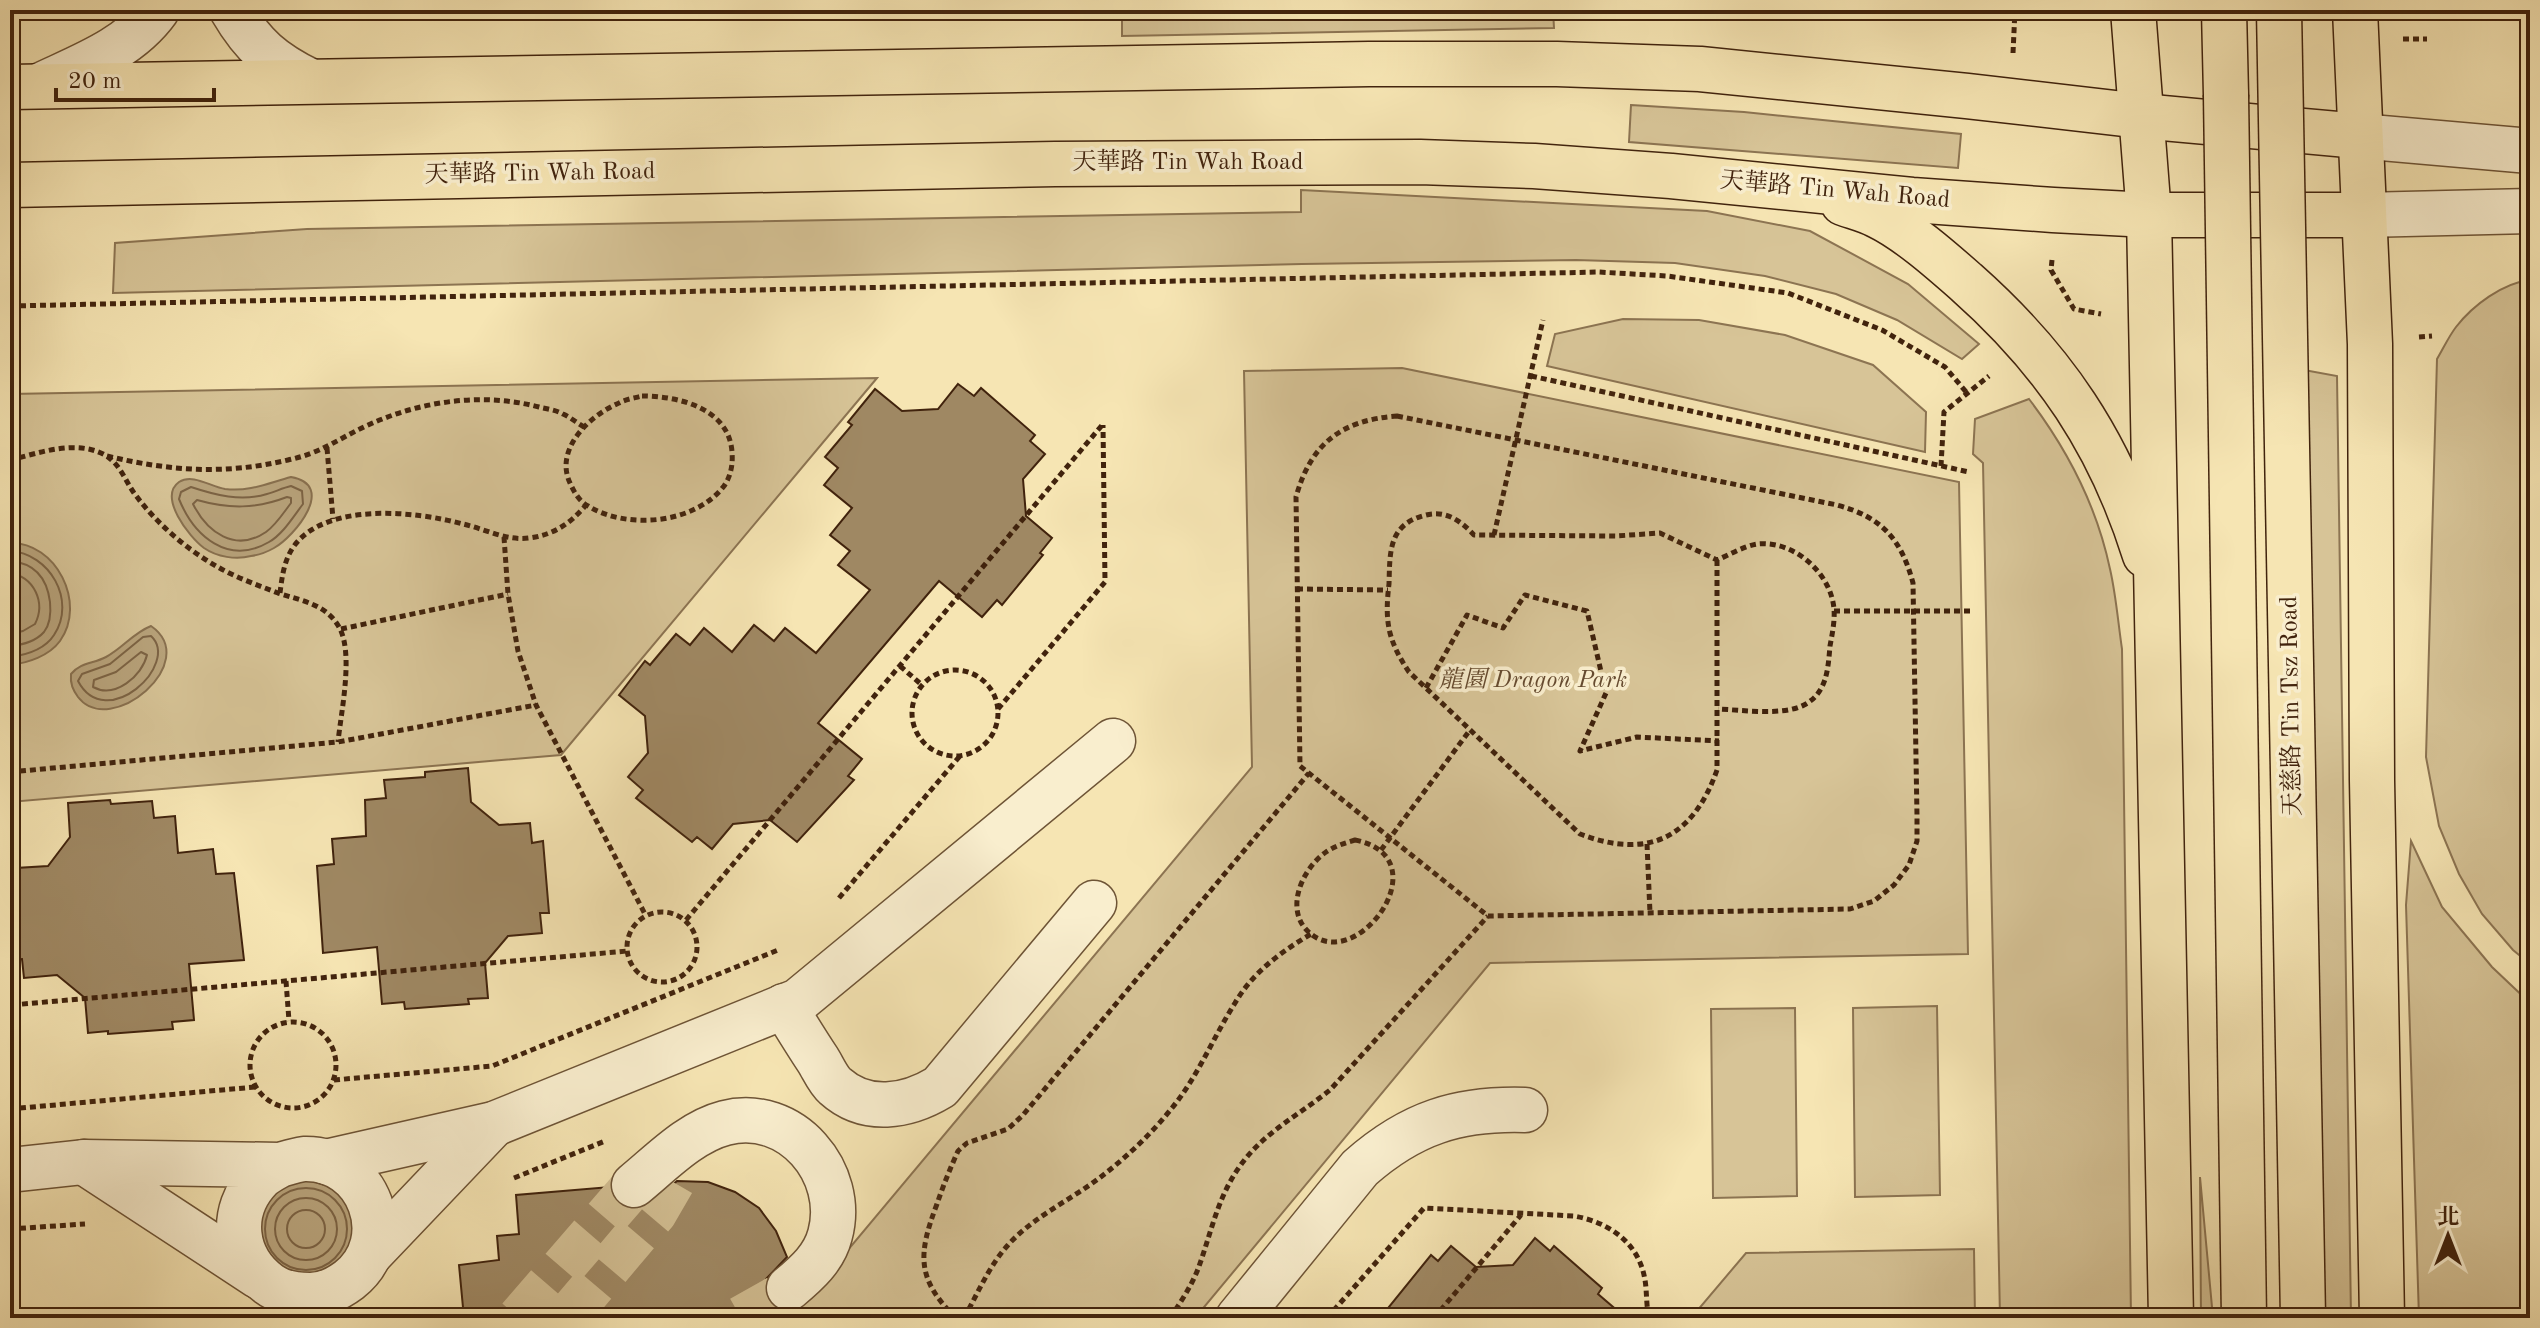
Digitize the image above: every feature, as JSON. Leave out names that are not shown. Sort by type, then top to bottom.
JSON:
[{"type":"main road","points":[[2133,10],[2149,215],[2171,1318]]},
{"type":"main road","points":[[2224,10],[2244,1318]]},
{"type":"main road","name":"天慈路 Tin Tsz Road","points":[[2279,10],[2303,1318]]},
{"type":"main road","points":[[2355,10],[2370,344],[2372,780],[2382,1318]]},
{"type":"main road","points":[[24,87],[1557,64],[1700,69],[2359,136]]},
{"type":"main road","name":"天華路 Tin Wah Road","points":[[10,185],[1039,165],[1420,162],[1610,171],[1912,200],[2149,215],[2363,215]]},
{"type":"main road","points":[[1807,189],[1879,216],[1935,255],[1996,309],[2056,375],[2106,456],[2131,511],[2157,614]]},
{"type":"street","points":[[24,87],[109,52],[135,34],[157,10]]},
{"type":"street","points":[[232,10],[262,52],[285,69],[310,81]]},
{"type":"street","points":[[2359,136],[2530,151]]},
{"type":"street","points":[[2363,215],[2530,211]]},
{"type":"street","points":[[326,1162],[494,1124],[798,1001],[1113,741]]},
{"type":"street","points":[[784,1006],[833,1085],[867,1103],[887,1106],[906,1103],[940,1087],[1094,903]]},
{"type":"street","points":[[1238,1318],[1360,1168],[1381,1150],[1430,1122],[1450,1116],[1494,1109],[1525,1110]]},
{"type":"street","points":[[663,1171],[703,1131],[726,1122],[751,1121],[775,1126],[798,1138],[816,1155],[826,1173],[833,1194],[833,1216],[820,1258],[789,1288]]},
{"type":"street","points":[[84,1162],[271,1295],[319,1295],[340,1303],[370,1254],[494,1124]]},
{"type":"street","points":[[10,1170],[84,1162],[280,1165],[303,1159],[326,1162],[347,1172],[363,1188],[373,1209],[375,1232],[370,1254]]},
{"type":"street","points":[[271,1295],[245,1259],[239,1237],[239,1215],[247,1194],[261,1177],[280,1165]]},
{"type":"path","points":[[10,306],[1599,272],[1667,276],[1788,293],[1882,330],[1945,367],[1967,393],[1944,412],[1941,466]]},
{"type":"path","points":[[1494,535],[1543,320]]},
{"type":"path","points":[[1531,376],[1969,472]]},
{"type":"path","points":[[642,396],[665,396],[703,410],[721,424],[731,444],[733,466],[724,486],[707,501],[688,512],[645,520],[623,519],[586,505],[567,477],[566,461],[570,446],[584,427],[601,412],[620,402],[642,396]]},
{"type":"path","points":[[10,460],[66,447],[179,469],[254,467],[291,460],[327,448],[364,427],[404,410],[446,402],[485,400],[525,403],[562,413],[584,427]]},
{"type":"path","points":[[1397,416],[1516,439],[1856,511],[1873,519],[1889,533],[1900,548],[1913,583],[1917,841],[1909,865],[1894,885],[1874,901],[1850,909],[1488,916],[1300,766],[1296,497],[1308,464],[1331,437],[1373,417],[1397,416]]},
{"type":"path","points":[[686,920],[1103,424],[1105,582],[998,709]]},
{"type":"path","points":[[327,448],[333,519]]},
{"type":"path","points":[[106,455],[123,472],[133,492],[189,548],[238,577],[315,604],[330,614],[341,629],[346,645],[338,742]]},
{"type":"path","points":[[280,593],[283,569],[294,547],[311,529],[333,519],[374,514],[416,515],[461,523],[504,537],[526,539],[546,535],[568,523],[586,505]]},
{"type":"path","points":[[1717,560],[1717,770],[1708,797],[1690,820],[1666,838],[1647,844],[1627,846],[1603,843],[1580,834],[1409,672],[1397,653],[1387,615],[1392,542],[1401,527],[1431,513],[1449,515],[1463,523],[1474,535],[1616,536],[1660,533],[1717,560],[1756,544],[1795,552],[1823,577],[1831,593],[1834,611],[1826,680],[1818,694],[1805,705],[1789,710],[1718,709]]},
{"type":"path","points":[[504,537],[508,594],[518,651],[536,705],[646,916]]},
{"type":"path","points":[[1297,589],[1388,590]]},
{"type":"path","points":[[341,629],[508,594]]},
{"type":"path","points":[[1426,688],[1467,615],[1503,628],[1525,595],[1587,611],[1606,693],[1580,751],[1637,737],[1719,741]]},
{"type":"path","points":[[1834,611],[1972,611]]},
{"type":"path","points":[[900,666],[922,685]]},
{"type":"path","points":[[946,670],[976,674],[995,695],[998,722],[993,735],[984,745],[960,756],[932,750],[914,727],[911,712],[914,698],[922,685],[932,675],[946,670]]},
{"type":"path","points":[[10,772],[338,742],[536,705]]},
{"type":"path","points":[[1381,850],[1470,730]]},
{"type":"path","points":[[833,905],[960,756]]},
{"type":"path","points":[[956,1318],[932,1290],[924,1271],[923,1253],[925,1236],[958,1151],[967,1143],[1008,1129],[1023,1115],[1309,773]]},
{"type":"path","points":[[1355,840],[1381,850],[1394,874],[1393,888],[1376,918],[1348,940],[1335,942],[1311,934],[1302,924],[1297,910],[1297,895],[1303,877],[1313,864],[1325,853],[1355,840]]},
{"type":"path","points":[[1647,844],[1650,913]]},
{"type":"path","points":[[659,912],[673,913],[686,920],[695,932],[698,945],[696,959],[690,971],[678,979],[665,983],[651,982],[639,975],[631,964],[627,940],[637,922],[646,916],[659,912]]},
{"type":"path","points":[[1170,1318],[1198,1269],[1214,1214],[1240,1165],[1282,1123],[1330,1090],[1488,916]]},
{"type":"path","points":[[964,1318],[990,1269],[1008,1245],[1030,1224],[1101,1177],[1142,1142],[1199,1070],[1235,1002],[1256,976],[1281,952],[1311,934]]},
{"type":"path","points":[[334,1080],[492,1066],[791,945]]},
{"type":"path","points":[[10,1015],[11,1002],[627,951]]},
{"type":"path","points":[[678,979],[683,989]]},
{"type":"path","points":[[286,981],[289,1021]]},
{"type":"path","points":[[289,1021],[317,1028],[329,1038],[338,1066],[326,1094],[313,1104],[298,1108],[281,1107],[267,1100],[255,1087],[250,1073],[254,1045],[276,1025],[289,1021]]},
{"type":"path","points":[[10,1109],[255,1087]]},
{"type":"path","points":[[510,1179],[613,1138]]},
{"type":"path","points":[[1327,1318],[1424,1208],[1574,1216],[1609,1226],[1625,1239],[1637,1257],[1645,1276],[1649,1318]]},
{"type":"path","points":[[1434,1318],[1521,1214]]},
{"type":"path","points":[[1803,1318],[1828,1311],[1848,1318]]},
{"type":"green space","points":[[1122,10],[1553,10],[1554,28],[1122,36]]},
{"type":"green space","points":[[1631,105],[1744,112],[1961,134],[1958,168],[1629,142]]},
{"type":"green space","points":[[1301,190],[1707,211],[1810,231],[1908,284],[1979,344],[1962,359],[1897,320],[1836,294],[1765,276],[1675,263],[1576,260],[113,293],[115,243],[307,229],[1301,212]]},
{"type":"green space","points":[[2530,280],[2530,964],[2513,950],[2482,914],[2459,874],[2439,826],[2426,757],[2437,359],[2456,327],[2480,303],[2499,290]]},
{"type":"green space","points":[[1623,319],[1699,320],[1785,335],[1873,365],[1926,412],[1925,452],[1547,366],[1555,334]]},
{"type":"green space","name":"龍園 Dragon Park","points":[[1402,368],[1959,482],[1968,954],[1490,963],[1195,1318],[791,1318],[1252,767],[1244,371]]},
{"type":"green space","points":[[2304,370],[2337,376],[2351,1318],[2324,1318]]},
{"type":"green space","points":[[877,378],[561,755],[10,802],[10,394]]},
{"type":"green space","points":[[2029,399],[2068,458],[2089,501],[2112,579],[2122,649],[2131,1318],[2000,1318],[1983,463],[1973,454],[1975,419]]},
{"type":"green space","points":[[2411,841],[2442,907],[2492,967],[2530,1003],[2530,1221],[2520,1318],[2419,1318],[2406,905]]},
{"type":"green space","points":[[1937,1006],[1940,1195],[1855,1197],[1853,1008]]},
{"type":"green space","points":[[1795,1008],[1797,1196],[1713,1198],[1711,1009]]},
{"type":"green space","points":[[2200,1177],[2213,1318],[2201,1318]]},
{"type":"green space","points":[[1974,1249],[1975,1318],[1691,1318],[1746,1253]]},
{"type":"water","points":[[291,477],[304,482],[311,490],[308,511],[283,542],[257,555],[233,558],[209,551],[191,535],[174,507],[173,489],[184,480],[234,490]]},
{"type":"water","points":[[10,543],[26,545],[53,564],[68,593],[70,610],[60,641],[50,651],[24,663],[10,665]]},
{"type":"water","points":[[151,626],[164,641],[166,658],[159,675],[146,691],[110,709],[92,707],[78,697],[71,681],[75,670],[106,657]]},
{"type":"water","points":[[303,1180],[334,1188],[345,1201],[356,1231],[343,1262],[314,1278],[283,1273],[262,1251],[258,1219],[273,1193],[287,1184]]},
{"type":"building","points":[[958,384],[974,396],[981,388],[1035,435],[1030,441],[1045,454],[1023,479],[1026,516],[1052,538],[1040,553],[1043,555],[1002,605],[997,600],[982,617],[939,581],[818,723],[862,759],[848,776],[854,780],[797,842],[770,820],[733,824],[712,849],[697,837],[692,842],[636,798],[643,790],[628,777],[648,753],[645,716],[619,695],[645,661],[650,665],[676,634],[690,645],[704,628],[732,652],[754,625],[774,641],[785,628],[816,653],[870,590],[838,565],[850,551],[830,535],[852,508],[824,485],[838,468],[825,457],[852,425],[848,422],[875,389],[902,411],[938,409]]},
{"type":"building","points":[[468,768],[471,802],[499,825],[530,823],[532,843],[543,841],[549,913],[540,913],[542,933],[508,936],[485,963],[488,998],[468,999],[469,1004],[405,1009],[404,1002],[382,1004],[377,947],[323,953],[317,866],[334,864],[332,839],[366,836],[365,800],[386,798],[384,780],[425,777],[425,772]]},
{"type":"building","points":[[110,800],[111,804],[152,801],[154,818],[175,816],[178,853],[213,849],[216,874],[234,873],[244,960],[189,964],[194,1020],[172,1022],[173,1029],[88,1033],[85,998],[57,975],[24,978],[22,959],[10,960],[10,888],[17,888],[16,868],[48,866],[70,837],[68,803]]},
{"type":"building","points":[[677,1181],[708,1182],[735,1192],[759,1208],[776,1231],[787,1257],[766,1279],[764,1292],[770,1305],[785,1312],[784,1318],[464,1318],[459,1265],[499,1260],[497,1236],[519,1234],[516,1195],[610,1187],[615,1202],[626,1209],[638,1210]]},
{"type":"building","points":[[1535,1238],[1550,1251],[1554,1246],[1602,1288],[1598,1294],[1626,1318],[1380,1318],[1431,1255],[1438,1261],[1451,1246],[1476,1267],[1513,1265]]},
{"type":"tunnel","points":[[566,1318],[655,1213],[673,1182]]},
{"type":"tunnel","points":[[519,1318],[634,1185]]},
{"type":"tunnel","points":[[741,1318],[789,1288]]}]
